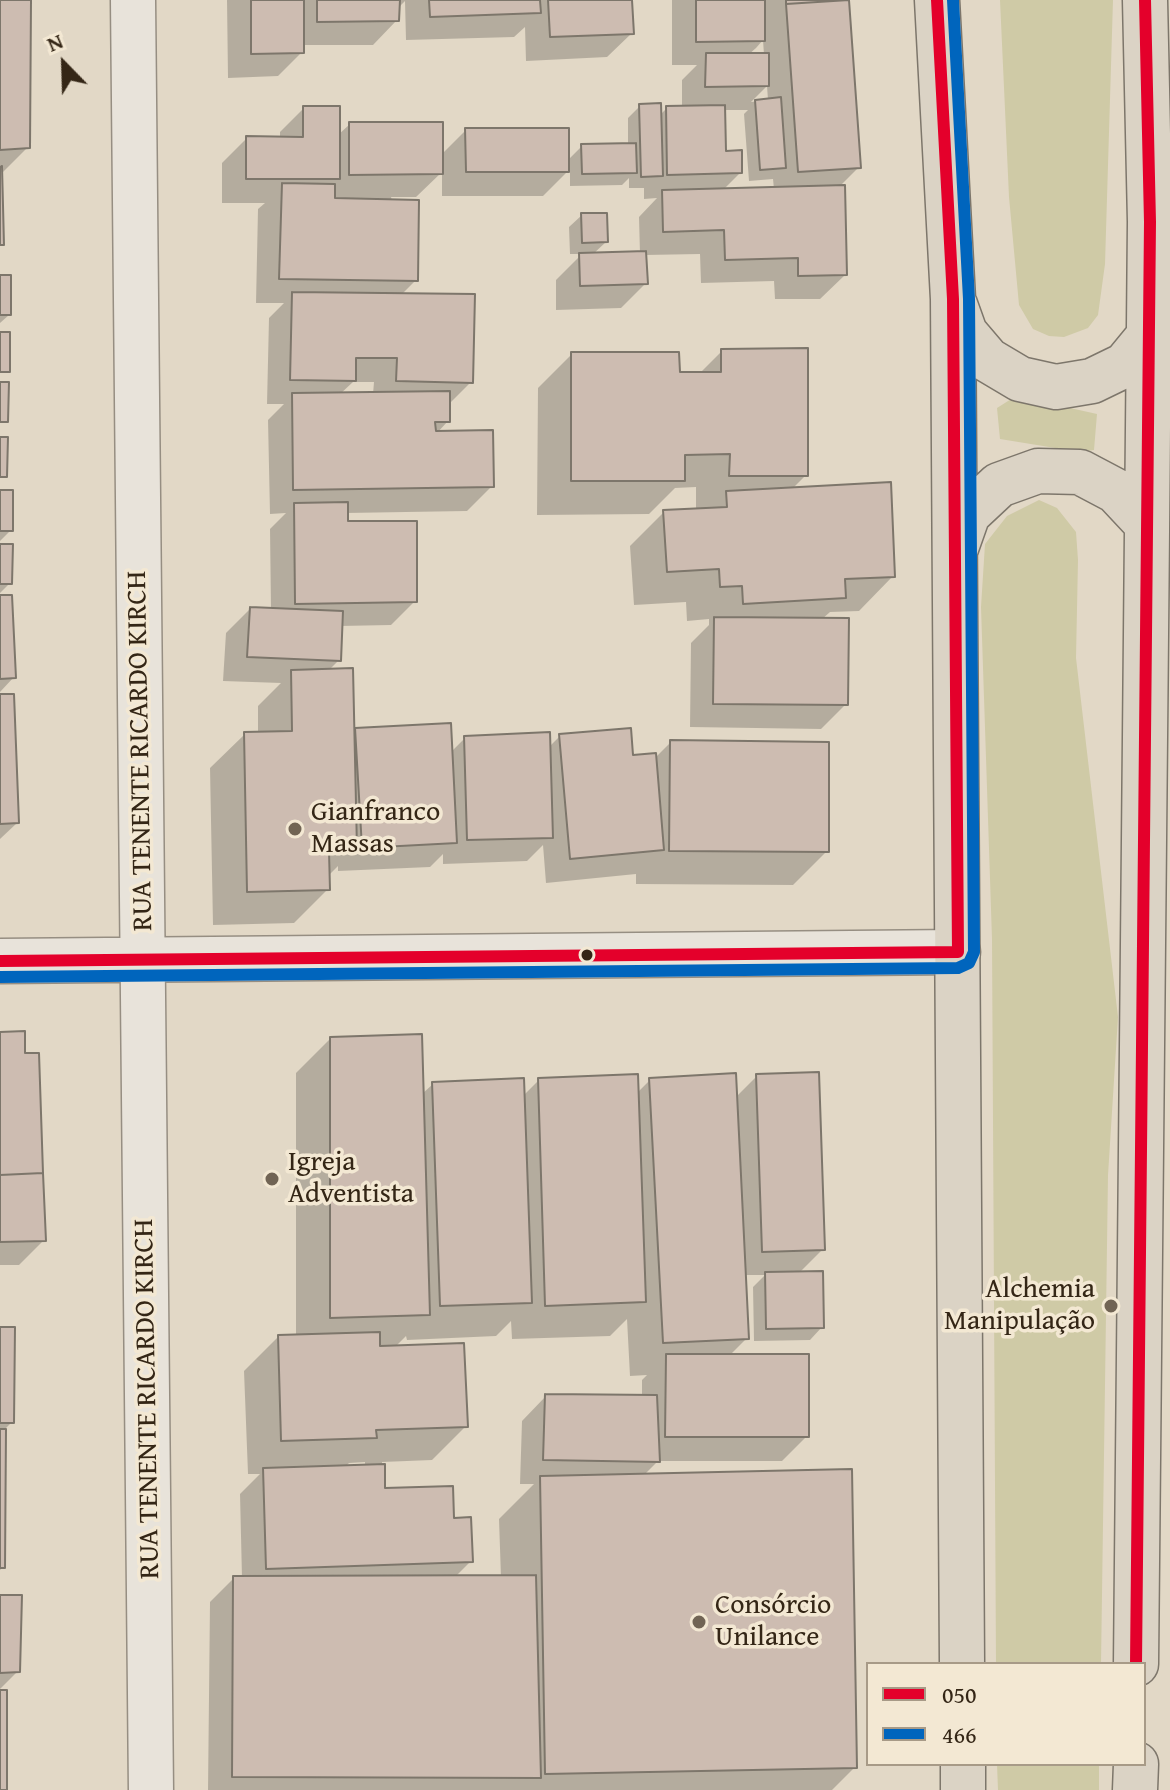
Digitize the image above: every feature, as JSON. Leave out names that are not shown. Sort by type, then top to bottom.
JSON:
[{"type":"main road","points":[[937,0],[953,299],[962,1662]]},
{"type":"main road","points":[[1136,1662],[1156,952],[1145,522],[1149,134],[1145,0]]},
{"type":"main road","points":[[953,299],[965,333],[988,360],[1020,379],[1056,387],[1092,381],[1125,365],[1148,337]]},
{"type":"main road","points":[[954,552],[968,514],[999,485],[1038,471],[1080,472],[1116,491],[1145,522]]},
{"type":"main road","points":[[963,1766],[963,1790]]},
{"type":"main road","points":[[1135,1790],[1136,1766]]},
{"type":"street","name":"RUA TENENTE RICARDO KIRCH","points":[[133,0],[151,1790]]},
{"type":"street","points":[[0,961],[958,952]]},
{"type":"shaded area","points":[[1000,0],[1113,0],[1105,264],[1098,315],[1088,328],[1064,337],[1049,336],[1033,329],[1019,305],[1009,197]]},
{"type":"shaded area","points":[[1016,396],[1097,414],[1094,450],[1080,452],[1000,439],[997,408]]},
{"type":"shaded area","points":[[1039,500],[1057,508],[1076,532],[1076,658],[1118,1017],[1108,1175],[1101,1662],[996,1662],[992,939],[981,607],[985,544],[1007,516]]},
{"type":"shaded area","points":[[997,1766],[1099,1766],[1099,1790],[998,1790]]},
{"type":"building","points":[[0,0],[31,0],[30,148],[0,150]]},
{"type":"building","points":[[251,0],[304,0],[304,53],[251,54]]},
{"type":"building","points":[[317,0],[400,0],[399,21],[317,22]]},
{"type":"building","points":[[429,0],[540,0],[541,13],[430,17]]},
{"type":"building","points":[[548,0],[632,0],[634,34],[550,37]]},
{"type":"building","points":[[696,0],[765,0],[765,41],[696,42]]},
{"type":"building","points":[[786,0],[849,0],[786,4]]},
{"type":"building","points":[[849,0],[861,168],[798,172],[786,4]]},
{"type":"building","points":[[706,53],[769,53],[769,86],[705,87]]},
{"type":"building","points":[[781,97],[786,168],[760,170],[755,100]]},
{"type":"building","points":[[661,103],[663,176],[641,177],[639,104]]},
{"type":"building","points":[[725,105],[726,151],[742,150],[742,173],[667,175],[666,106]]},
{"type":"building","points":[[303,106],[340,106],[340,179],[246,179],[246,136],[303,137]]},
{"type":"building","points":[[349,122],[443,122],[443,174],[349,175]]},
{"type":"building","points":[[465,128],[569,128],[569,172],[466,172]]},
{"type":"building","points":[[636,143],[637,173],[582,174],[581,144]]},
{"type":"building","points":[[0,167],[4,245],[0,245]]},
{"type":"building","points":[[282,183],[335,184],[335,198],[419,200],[418,281],[279,279]]},
{"type":"building","points":[[845,185],[847,275],[798,276],[798,258],[725,260],[724,230],[663,232],[662,190]]},
{"type":"building","points":[[581,213],[607,213],[608,242],[582,243]]},
{"type":"building","points":[[646,251],[648,284],[580,286],[579,253]]},
{"type":"building","points":[[0,275],[11,275],[11,315],[0,315]]},
{"type":"building","points":[[292,292],[475,294],[473,383],[396,381],[397,358],[356,358],[356,381],[290,380]]},
{"type":"building","points":[[0,332],[10,332],[10,372],[0,372]]},
{"type":"building","points":[[808,348],[808,476],[729,476],[730,454],[685,455],[685,481],[571,481],[571,352],[679,352],[680,372],[721,372],[721,349]]},
{"type":"building","points":[[0,382],[9,382],[8,422],[0,422]]},
{"type":"building","points":[[450,391],[450,422],[435,422],[436,431],[493,430],[494,487],[293,490],[292,393]]},
{"type":"building","points":[[0,437],[8,437],[7,477],[0,477]]},
{"type":"building","points":[[891,482],[895,577],[845,579],[846,598],[743,604],[742,586],[720,587],[719,569],[667,572],[663,510],[727,507],[726,491]]},
{"type":"building","points":[[0,490],[13,490],[13,531],[0,531]]},
{"type":"building","points":[[348,502],[348,521],[417,521],[417,602],[295,604],[294,503]]},
{"type":"building","points":[[0,544],[13,544],[12,584],[0,584]]},
{"type":"building","points":[[0,595],[12,595],[16,678],[0,679]]},
{"type":"building","points":[[250,607],[343,611],[341,661],[247,657]]},
{"type":"building","points":[[714,617],[849,618],[848,705],[713,704]]},
{"type":"building","points":[[353,668],[357,849],[329,851],[330,890],[247,892],[244,732],[292,731],[291,670]]},
{"type":"building","points":[[0,694],[14,694],[19,823],[0,824]]},
{"type":"building","points":[[451,723],[457,843],[362,848],[355,728]]},
{"type":"building","points":[[631,728],[633,755],[656,753],[664,850],[570,859],[559,734]]},
{"type":"building","points":[[550,732],[553,838],[467,840],[464,736]]},
{"type":"building","points":[[670,740],[829,742],[829,852],[669,851]]},
{"type":"building","points":[[25,1031],[25,1053],[39,1053],[43,1173],[0,1175],[0,1032]]},
{"type":"building","points":[[422,1034],[430,1315],[330,1318],[330,1037]]},
{"type":"building","points":[[819,1072],[825,1250],[762,1252],[756,1074]]},
{"type":"building","points":[[736,1073],[749,1339],[663,1343],[649,1078]]},
{"type":"building","points":[[638,1074],[646,1302],[545,1306],[538,1078]]},
{"type":"building","points":[[524,1078],[532,1303],[440,1306],[432,1082]]},
{"type":"building","points":[[43,1173],[46,1241],[0,1242],[0,1175]]},
{"type":"building","points":[[823,1271],[824,1328],[766,1329],[765,1272]]},
{"type":"building","points":[[0,1327],[15,1327],[14,1423],[0,1423]]},
{"type":"building","points":[[380,1332],[380,1346],[464,1343],[468,1427],[376,1430],[377,1438],[281,1441],[278,1335]]},
{"type":"building","points":[[666,1354],[809,1354],[809,1437],[665,1437]]},
{"type":"building","points":[[545,1394],[657,1395],[660,1462],[543,1460]]},
{"type":"building","points":[[0,1429],[6,1429],[5,1568],[0,1568]]},
{"type":"building","points":[[385,1464],[385,1488],[453,1486],[454,1518],[471,1517],[473,1562],[266,1569],[263,1468]]},
{"type":"building","name":"Consórcio Unilance","points":[[852,1469],[857,1768],[545,1774],[540,1476]]},
{"type":"building","points":[[536,1575],[541,1778],[232,1777],[233,1576]]},
{"type":"building","points":[[0,1595],[22,1595],[20,1672],[0,1673]]},
{"type":"building","points":[[0,1690],[7,1690],[7,1790],[0,1790]]},
{"type":"transit line","name":"050","points":[[0,961],[958,952],[953,299],[937,0]]},
{"type":"transit line","name":"466","points":[[0,977],[958,968],[969,963],[974,952],[969,299],[953,0]]},
{"type":"transit line","name":"050","points":[[1136,1662],[1150,222],[1145,0]]},
{"type":"place","name":"Gianfranco Massas","points":[[295,829]]},
{"type":"place","name":"Igreja Adventista","points":[[272,1179]]},
{"type":"place","name":"Alchemia Manipulação","points":[[1111,1306]]},
{"type":"place","name":"Consórcio Unilance","points":[[699,1622]]}]
